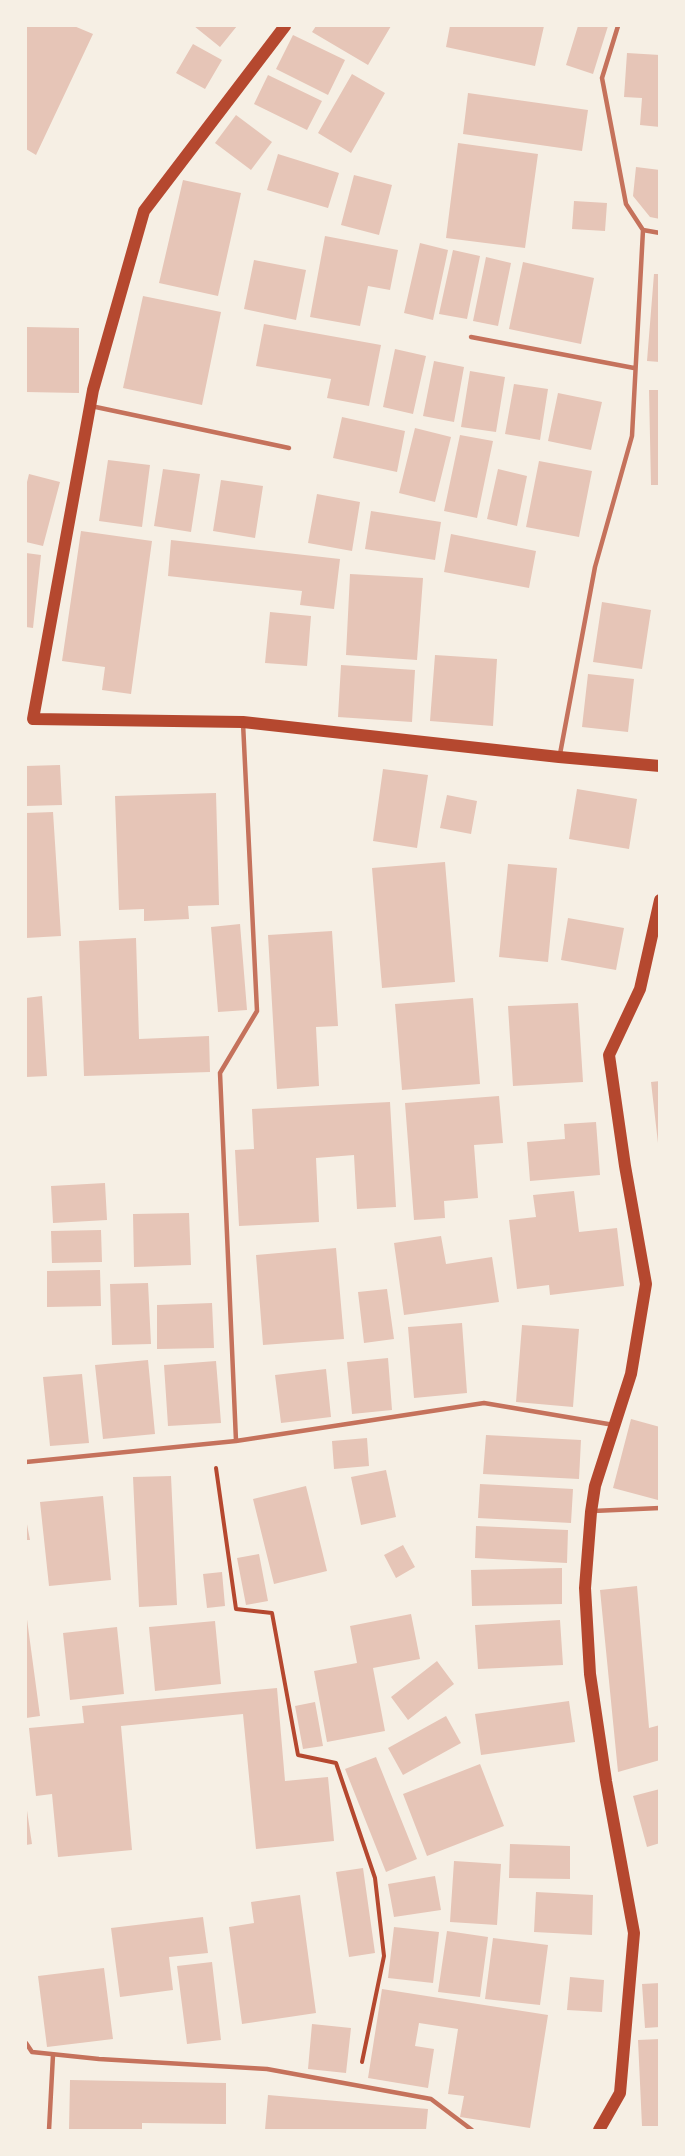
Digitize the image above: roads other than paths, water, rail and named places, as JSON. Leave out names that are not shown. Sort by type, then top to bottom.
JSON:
[{"type":"main road","points":[[285,26],[144,211],[93,390],[33,719],[243,722],[660,766]]},
{"type":"main road","points":[[599,2130],[621,2093],[634,1933],[606,1780],[591,1674],[585,1588],[595,1486],[631,1374],[646,1284],[625,1166],[609,1055],[640,989],[660,900]]},
{"type":"lane","points":[[560,757],[596,567],[632,436],[643,230],[626,204],[602,78],[618,26]]},
{"type":"lane","points":[[643,230],[660,233]]},
{"type":"lane","points":[[471,337],[634,368]]},
{"type":"lane","points":[[91,406],[289,448]]},
{"type":"lane","points":[[236,1441],[220,1073],[257,1011],[243,722]]},
{"type":"lane","points":[[26,1462],[236,1441],[484,1403],[615,1425]]},
{"type":"lane","points":[[591,1512],[660,1508]]},
{"type":"lane","points":[[26,2043],[32,2052],[53,2055],[267,2069],[431,2099],[472,2130]]},
{"type":"lane","points":[[49,2130],[53,2055]]}]
